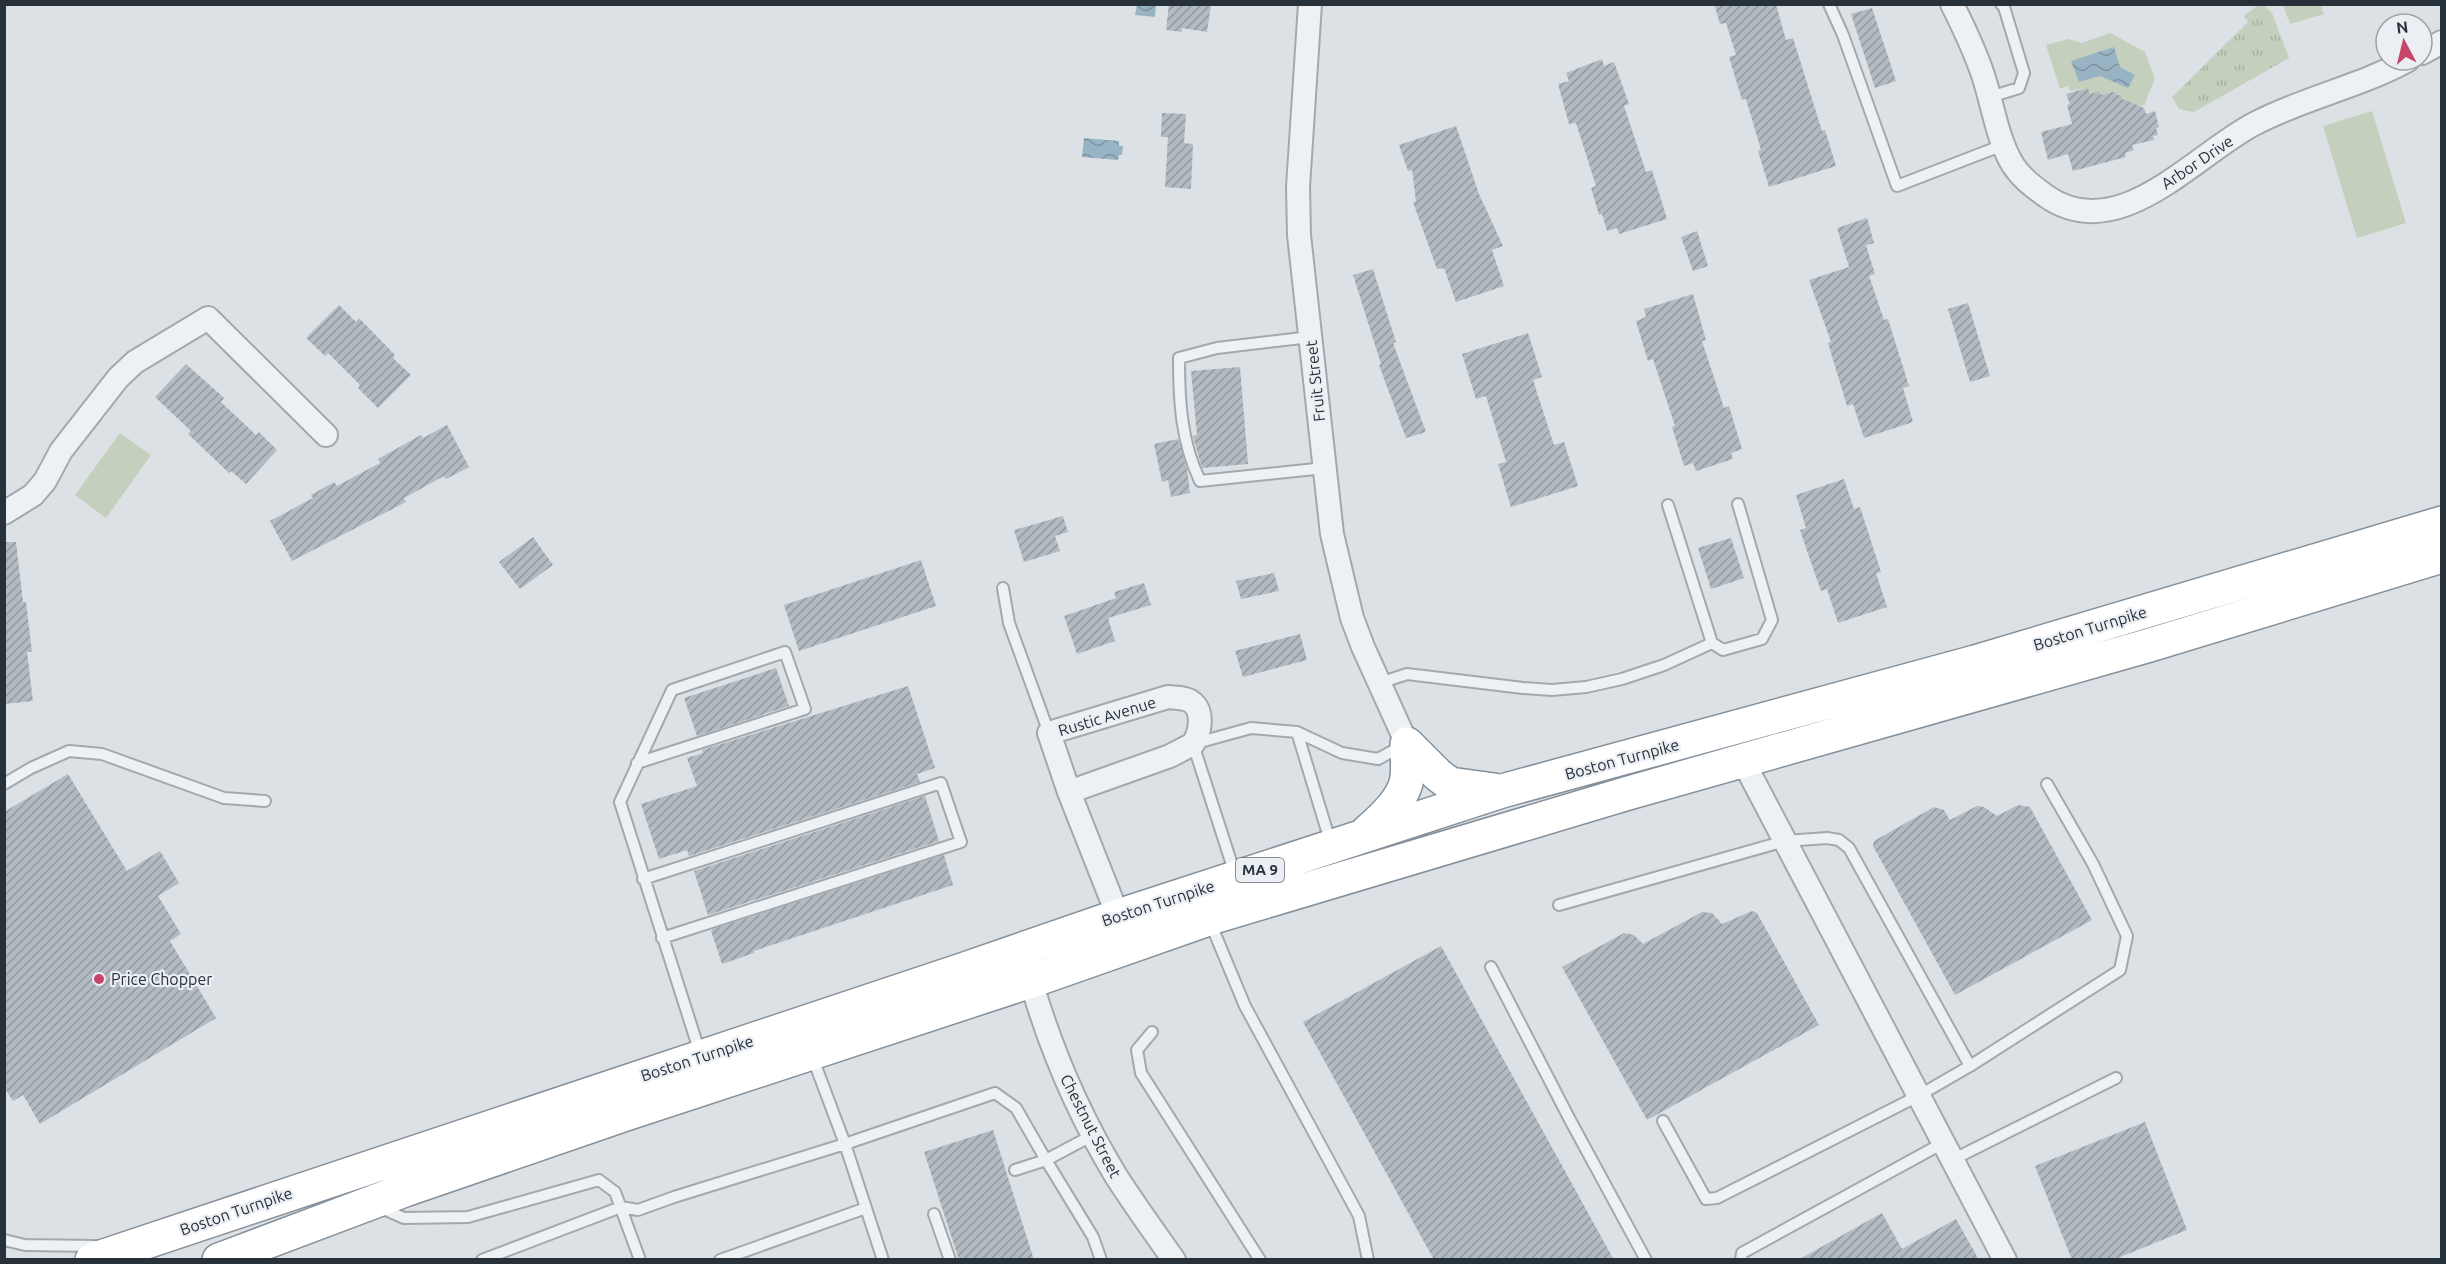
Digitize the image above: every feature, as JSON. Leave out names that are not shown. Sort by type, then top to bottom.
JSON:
[{"type":"highway","name":"Boston Turnpike","points":[[92,1260],[991,961],[1118,916],[1502,791],[1975,662],[2442,523]]},
{"type":"highway","name":"Boston Turnpike","points":[[219,1260],[371,1203],[626,1114],[1031,981],[1208,919],[1743,761],[2150,645],[2442,556]]},
{"type":"highway","points":[[1407,744],[1438,775],[1450,783],[1502,791]]},
{"type":"highway","points":[[1346,842],[1377,824],[1398,800],[1406,783],[1407,744]]},
{"type":"street","name":"Fruit Street","points":[[1311,4],[1298,187],[1299,235],[1332,534],[1352,618],[1407,744]]},
{"type":"street","name":"Arbor Drive","points":[[1954,5],[1967,33],[2003,145],[2014,166],[2027,182],[2056,203],[2088,213],[2120,208],[2164,186],[2253,124],[2309,99],[2386,72]]},
{"type":"street","points":[[4,513],[33,495],[45,481],[61,451],[118,378],[135,362],[208,318],[326,435]]},
{"type":"street","name":"Rustic Avenue","points":[[1118,916],[1069,792],[1049,733],[1168,697],[1184,699],[1193,703],[1196,708],[1200,727],[1193,744]]},
{"type":"street","points":[[1069,792],[1170,756],[1193,744]]},
{"type":"street","points":[[1743,761],[2005,1260]]},
{"type":"street","name":"Chestnut Street","points":[[1031,981],[1053,1049],[1093,1135],[1117,1177],[1174,1260]]},
{"type":"lane","points":[[1829,4],[1843,35],[1897,186],[2003,145]]},
{"type":"lane","points":[[1989,97],[2019,88],[2024,73],[2004,7],[2001,4]]},
{"type":"lane","points":[[1310,337],[1217,348],[1179,358],[1179,404],[1189,457],[1200,481],[1325,468]]},
{"type":"lane","points":[[1668,505],[1712,643],[1723,650],[1762,639],[1772,620],[1738,504]]},
{"type":"lane","points":[[1003,588],[1009,623],[1049,733]]},
{"type":"lane","points":[[1380,683],[1407,674],[1533,689],[1586,687],[1622,679],[1664,665],[1712,643]]},
{"type":"lane","points":[[637,763],[805,708],[786,652],[672,690],[637,763],[620,802],[701,1056]]},
{"type":"lane","points":[[1236,878],[1193,744],[1251,728],[1296,732],[1342,753],[1378,759],[1407,744]]},
{"type":"lane","points":[[1296,732],[1346,842]]},
{"type":"lane","points":[[4,784],[31,768],[69,751],[102,754],[224,798],[265,801]]},
{"type":"lane","points":[[643,879],[941,783],[961,842],[662,938]]},
{"type":"lane","points":[[1663,1121],[1706,1199],[1717,1198],[1918,1096],[1970,1066],[2120,970],[2127,936],[2093,864],[2047,783]]},
{"type":"lane","points":[[1559,905],[1785,841],[1827,838],[1839,840],[1849,848],[1970,1066]]},
{"type":"lane","points":[[1208,919],[1245,1006],[1359,1216],[1368,1260]]},
{"type":"lane","points":[[1491,967],[1646,1260]]},
{"type":"lane","points":[[1152,1032],[1137,1050],[1141,1073],[1260,1260]]},
{"type":"lane","points":[[811,1053],[845,1144],[883,1260]]},
{"type":"lane","points":[[1741,1260],[1742,1253],[1947,1151],[2116,1078]]},
{"type":"lane","points":[[482,1260],[621,1207],[638,1210],[995,1093],[1016,1108],[1093,1237],[1101,1260]]},
{"type":"lane","points":[[1015,1170],[1046,1160],[1093,1135]]},
{"type":"lane","points":[[371,1203],[404,1218],[468,1217],[599,1180],[615,1192],[638,1259]]},
{"type":"lane","points":[[720,1260],[866,1208]]},
{"type":"lane","points":[[934,1214],[950,1260]]},
{"type":"lane","points":[[4,1240],[25,1245],[130,1247]]},
{"type":"green space","points":[[2258,5],[2263,5],[2272,13],[2289,58],[2194,112],[2179,109],[2172,97],[2248,22],[2244,16]]},
{"type":"green space","points":[[2283,5],[2320,5],[2324,14],[2290,24]]},
{"type":"green space","points":[[2110,33],[2145,52],[2155,79],[2144,105],[2128,109],[2126,100],[2118,94],[2114,97],[2111,92],[2101,95],[2100,91],[2090,94],[2088,88],[2070,91],[2068,86],[2060,89],[2046,45],[2069,39],[2082,43]]},
{"type":"green space","points":[[2372,111],[2406,223],[2357,238],[2323,126]]},
{"type":"green space","points":[[120,433],[151,455],[106,518],[75,495]]},
{"type":"water","points":[[1137,5],[1156,5],[1155,17],[1135,15]]},
{"type":"water","points":[[2114,47],[2120,67],[2135,75],[2128,88],[2100,76],[2079,82],[2071,61]]},
{"type":"water","points":[[1084,138],[1119,141],[1119,146],[1123,146],[1122,155],[1119,155],[1118,160],[1082,157]]},
{"type":"building","points":[[1169,4],[1211,4],[1207,32],[1182,28],[1182,32],[1166,30]]},
{"type":"building","points":[[1714,4],[1776,4],[1786,40],[1793,38],[1822,131],[1825,130],[1836,166],[1769,187],[1746,99],[1742,100],[1729,57],[1736,55],[1726,23],[1720,24]]},
{"type":"building","points":[[1872,8],[1896,81],[1875,88],[1851,14]]},
{"type":"building","points":[[1602,59],[1604,66],[1614,62],[1629,104],[1624,106],[1646,172],[1652,170],[1667,219],[1619,234],[1617,228],[1607,231],[1602,214],[1599,215],[1591,188],[1596,186],[1576,123],[1569,124],[1558,84],[1569,81],[1566,73]]},
{"type":"building","points":[[2088,88],[2090,94],[2100,91],[2101,95],[2112,92],[2121,96],[2144,108],[2146,114],[2155,111],[2159,127],[2156,128],[2158,135],[2153,136],[2154,140],[2132,145],[2134,150],[2125,153],[2126,157],[2073,171],[2068,154],[2048,160],[2041,132],[2072,124],[2067,105],[2070,104],[2066,94]]},
{"type":"building","points":[[1162,113],[1186,114],[1184,143],[1193,144],[1191,189],[1165,187],[1168,137],[1161,137]]},
{"type":"building","points":[[1456,126],[1479,194],[1503,246],[1492,250],[1504,286],[1456,302],[1444,268],[1437,269],[1413,202],[1416,201],[1412,170],[1408,171],[1399,145]]},
{"type":"building","points":[[1867,218],[1874,243],[1866,245],[1875,274],[1869,276],[1884,320],[1888,319],[1909,386],[1903,388],[1913,422],[1864,438],[1853,404],[1847,406],[1828,343],[1831,342],[1809,280],[1849,267],[1837,228]]},
{"type":"building","points":[[1697,231],[1708,266],[1693,271],[1681,237]]},
{"type":"building","points":[[1373,269],[1396,342],[1393,343],[1426,432],[1406,438],[1379,365],[1381,364],[1353,275]]},
{"type":"building","points":[[1693,294],[1706,340],[1702,341],[1724,408],[1729,406],[1742,449],[1731,453],[1733,459],[1696,471],[1693,463],[1684,466],[1672,427],[1675,426],[1653,359],[1648,361],[1636,321],[1646,317],[1644,309]]},
{"type":"building","points":[[1968,303],[1990,376],[1970,382],[1948,309]]},
{"type":"building","points":[[339,305],[356,322],[359,318],[395,355],[393,358],[411,375],[378,408],[358,388],[360,385],[328,353],[325,356],[306,338]]},
{"type":"building","points":[[1528,333],[1542,377],[1533,380],[1554,445],[1564,442],[1578,486],[1511,507],[1498,464],[1506,462],[1486,396],[1476,399],[1462,354]]},
{"type":"building","points":[[186,364],[224,398],[221,402],[256,435],[259,432],[277,450],[246,484],[231,471],[229,473],[188,434],[191,431],[155,397]]},
{"type":"building","points":[[1240,367],[1248,464],[1202,468],[1193,436],[1197,435],[1191,371]]},
{"type":"building","points":[[447,425],[469,467],[446,479],[444,476],[404,498],[406,502],[292,561],[270,521],[313,498],[311,495],[334,482],[337,486],[380,463],[378,459],[421,435],[423,438]]},
{"type":"building","points":[[1178,439],[1187,469],[1190,493],[1171,497],[1168,480],[1162,482],[1154,444]]},
{"type":"building","points":[[1844,479],[1854,509],[1860,507],[1881,572],[1876,573],[1887,607],[1838,623],[1827,589],[1821,591],[1800,530],[1806,528],[1796,495]]},
{"type":"building","points":[[1063,516],[1068,532],[1055,536],[1060,551],[1024,562],[1014,530]]},
{"type":"building","points":[[533,537],[553,565],[520,589],[499,562]]},
{"type":"building","points":[[1731,538],[1744,578],[1711,589],[1698,548]]},
{"type":"building","points":[[4,542],[16,542],[32,652],[27,652],[33,701],[4,704]]},
{"type":"building","points":[[921,560],[936,606],[799,651],[784,605]]},
{"type":"building","points":[[1274,573],[1279,591],[1241,599],[1236,581]]},
{"type":"building","points":[[1144,583],[1151,605],[1108,618],[1115,641],[1077,654],[1064,616],[1116,598],[1114,592]]},
{"type":"building","points":[[1300,634],[1307,660],[1243,677],[1235,651]]},
{"type":"building","points":[[776,668],[789,706],[697,736],[684,698]]},
{"type":"building","points":[[908,686],[935,768],[917,774],[920,782],[689,856],[687,850],[659,859],[641,804],[697,786],[687,758],[703,753],[702,750]]},
{"type":"building","name":"Price Chopper","points":[[68,774],[127,871],[160,851],[179,883],[158,896],[181,934],[170,941],[216,1018],[40,1124],[23,1095],[13,1101],[4,1087],[4,812]]},
{"type":"building","points":[[925,796],[939,841],[708,915],[694,871]]},
{"type":"building","points":[[2018,805],[2030,807],[2092,920],[1955,995],[1873,846],[1874,841],[1934,807],[1944,810],[1950,820],[1977,806],[1984,807],[1997,816]]},
{"type":"building","points":[[944,855],[953,885],[754,951],[754,953],[722,964],[711,931],[713,929]]},
{"type":"building","points":[[1752,911],[1757,913],[1819,1025],[1647,1120],[1562,967],[1624,933],[1634,935],[1643,944],[1702,912],[1712,913],[1722,924]]},
{"type":"building","points":[[1441,946],[1614,1260],[1434,1260],[1303,1022]]},
{"type":"building","points":[[2145,1122],[2187,1230],[2113,1260],[2072,1260],[2035,1166]]},
{"type":"building","points":[[993,1130],[1034,1260],[959,1260],[924,1152]]},
{"type":"building","points":[[1882,1213],[1902,1249],[1956,1219],[1979,1260],[1798,1260]]},
{"type":"place","name":"Price Chopper","points":[[99,979]]}]
